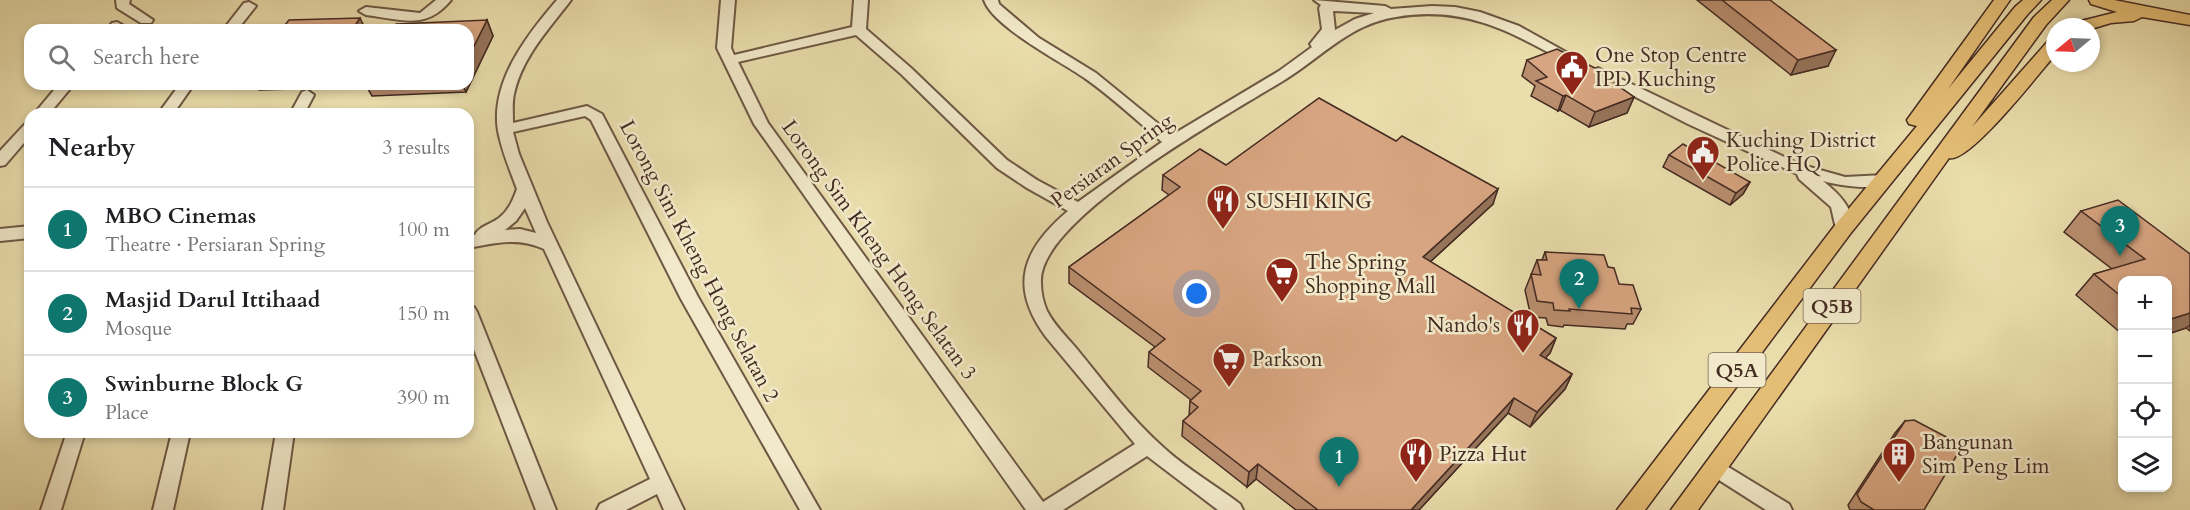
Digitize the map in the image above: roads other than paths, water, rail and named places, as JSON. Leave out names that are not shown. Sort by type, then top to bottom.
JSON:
[{"type":"main road","name":"Q5A","points":[[1903,157],[1909,129],[2002,0]]},
{"type":"main road","name":"Q5A","points":[[1630,510],[1843,230],[2021,11],[2033,0]]},
{"type":"main road","name":"Q5B","points":[[1684,510],[2040,21],[2061,0]]},
{"type":"main road","points":[[2097,0],[2124,9],[2190,20]]},
{"type":"main road","points":[[2100,21],[2110,18],[2168,17]]},
{"type":"main road","name":"Q5B","points":[[1932,169],[1980,129],[2046,54]]},
{"type":"street","points":[[123,0],[122,5],[146,20]]},
{"type":"street","points":[[366,11],[422,16],[432,11],[444,0]]},
{"type":"street","points":[[564,0],[542,26],[517,66],[506,95],[505,129],[511,154],[525,189],[674,510]]},
{"type":"street","name":"Lorong Sim Kheng Hong Selatan 3","points":[[728,0],[724,48],[761,124],[1037,510]]},
{"type":"street","points":[[859,30],[861,0]]},
{"type":"street","points":[[991,0],[993,6],[1034,41],[1091,76],[1172,143]]},
{"type":"street","points":[[1322,3],[1334,7],[1406,11],[1447,9],[1475,13],[1498,22],[1693,121],[1794,168],[1845,182],[1884,180]]},
{"type":"street","points":[[1322,3],[1352,26]]},
{"type":"street","points":[[1310,55],[1329,29],[1322,3]]},
{"type":"street","points":[[235,24],[249,6]]},
{"type":"street","name":"Persiaran Spring","points":[[1233,510],[1148,445],[1095,384],[1038,310],[1032,274],[1037,259],[1046,243],[1078,209],[1172,143],[1286,72],[1352,26],[1371,18],[1406,11]]},
{"type":"street","points":[[729,60],[859,30]]},
{"type":"street","points":[[859,30],[906,70],[1002,164],[1032,184],[1078,209]]},
{"type":"street","points":[[46,108],[62,90]]},
{"type":"street","points":[[169,108],[183,90]]},
{"type":"street","points":[[300,108],[307,95]]},
{"type":"street","name":"Lorong Sim Kheng Hong Selatan 2","points":[[505,129],[587,111],[597,117],[690,299],[810,510]]},
{"type":"street","points":[[0,162],[24,134]]},
{"type":"street","points":[[1794,168],[1826,191],[1839,207],[1845,219],[1843,230]]},
{"type":"street","points":[[474,238],[512,218],[521,205],[525,189]]},
{"type":"street","points":[[0,235],[24,233]]},
{"type":"street","points":[[474,240],[514,234],[532,236],[552,246]]},
{"type":"street","points":[[474,327],[546,510]]},
{"type":"street","points":[[51,510],[74,438]]},
{"type":"street","points":[[163,510],[180,438]]},
{"type":"street","points":[[273,510],[284,438]]},
{"type":"street","points":[[1047,510],[1148,445]]},
{"type":"street","points":[[1715,467],[1782,510]]},
{"type":"street","points":[[607,510],[661,483]]},
{"type":"place","name":"One Stop Centre IPD Kuching","points":[[1572,96]]},
{"type":"place","name":"Kuching District Police HQ","points":[[1703,181]]},
{"type":"place","name":"SUSHI KING","points":[[1223,230]]},
{"type":"place","name":"Swinburne Block G","points":[[2120,256]]},
{"type":"place","name":"The Spring Shopping Mall","points":[[1282,303]]},
{"type":"place","name":"Masjid Darul Ittihaad","points":[[1579,309]]},
{"type":"place","name":"Nando's","points":[[1523,354]]},
{"type":"place","name":"Parkson","points":[[1229,388]]},
{"type":"place","name":"Pizza Hut","points":[[1416,483]]},
{"type":"place","name":"Bangunan Sim Peng Lim","points":[[1899,483]]},
{"type":"place","name":"MBO Cinemas","points":[[1339,487]]}]
